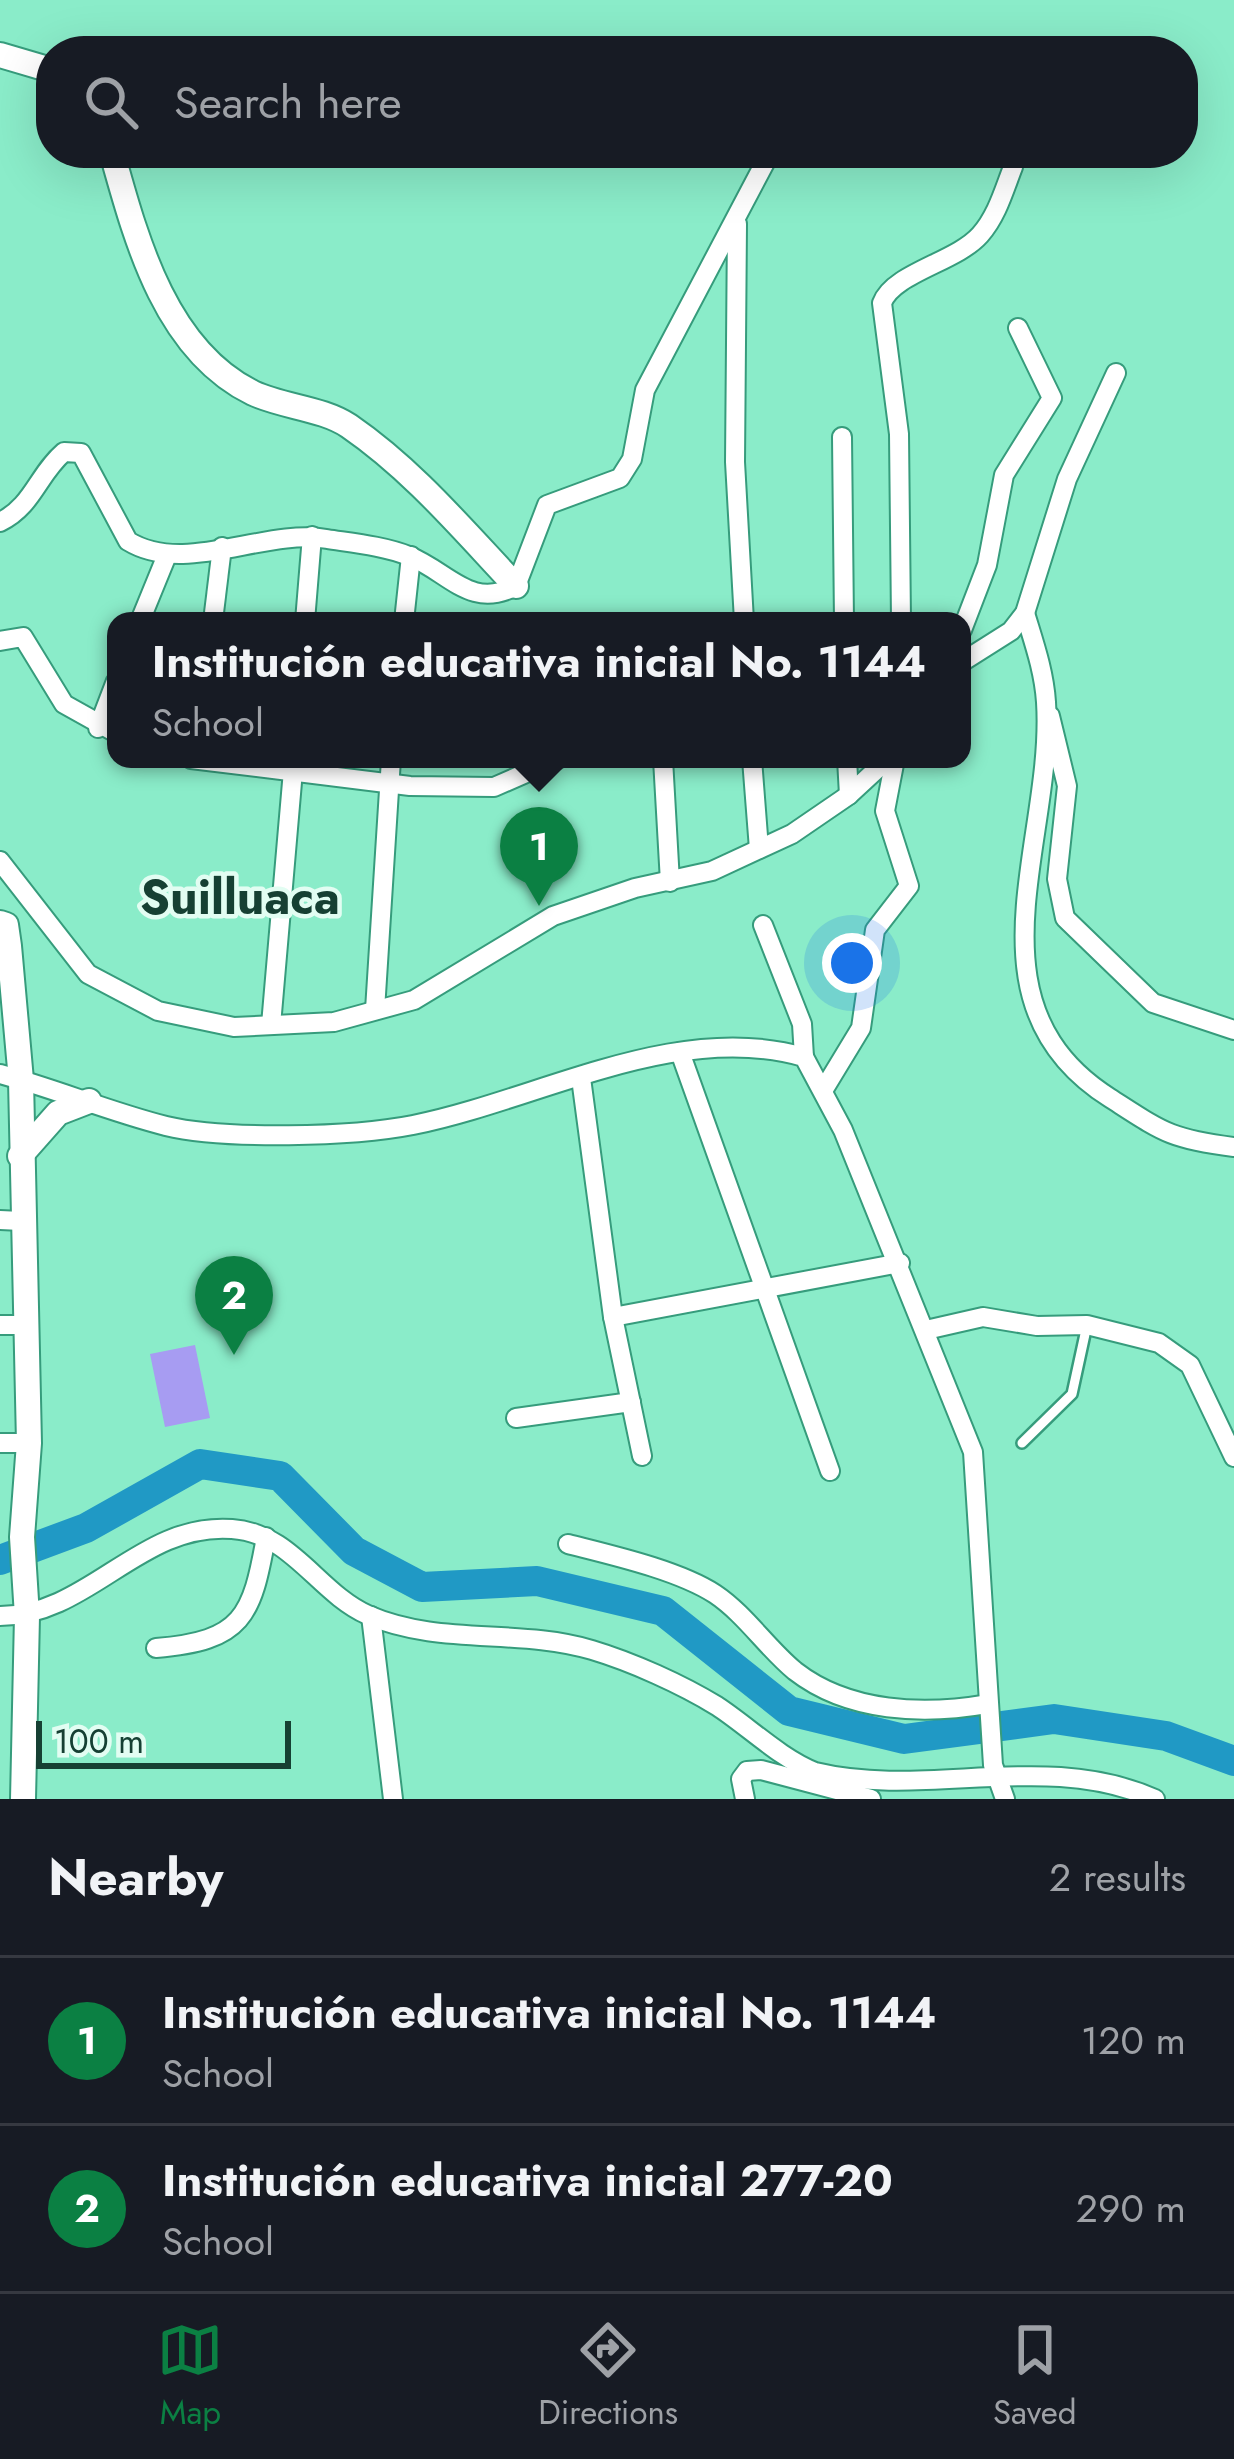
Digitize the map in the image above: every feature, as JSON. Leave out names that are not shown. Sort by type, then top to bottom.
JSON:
[{"type":"street","points":[[0,55],[36,66]]},
{"type":"street","points":[[116,168],[142,257],[186,332],[216,368],[254,393],[344,423],[412,476],[516,586]]},
{"type":"street","points":[[0,521],[24,508],[52,462],[64,452],[81,453],[128,541],[167,555],[312,536],[410,556],[464,591],[500,594],[516,586],[547,505],[620,478],[632,459],[645,390],[763,168]]},
{"type":"street","points":[[901,612],[899,434],[882,303],[900,281],[956,255],[980,235],[1013,168]]},
{"type":"street","points":[[737,220],[735,462],[743,612]]},
{"type":"street","points":[[969,612],[987,565],[1004,475],[1052,398],[1018,328]]},
{"type":"street","points":[[971,656],[1011,631],[1025,614],[1067,479],[1116,373]]},
{"type":"street","points":[[842,437],[844,612]]},
{"type":"street","points":[[306,612],[312,536]]},
{"type":"street","points":[[214,612],[221,547]]},
{"type":"street","points":[[144,612],[167,555]]},
{"type":"street","points":[[405,612],[410,556]]},
{"type":"street","points":[[1025,614],[1067,786],[1058,879],[1065,918],[1153,1003],[1197,1022],[1234,1030]]},
{"type":"street","points":[[0,641],[23,637],[64,704],[107,731]]},
{"type":"street","points":[[1047,706],[1024,909],[1026,976],[1046,1038],[1076,1077],[1173,1139],[1234,1147]]},
{"type":"street","points":[[271,1025],[293,768]]},
{"type":"street","points":[[299,768],[389,784],[494,787],[537,768]]},
{"type":"street","points":[[375,1010],[391,768]]},
{"type":"street","points":[[664,768],[670,882]]},
{"type":"street","points":[[753,768],[759,849]]},
{"type":"street","points":[[848,768],[849,795]]},
{"type":"street","points":[[0,861],[88,974],[158,1011],[234,1027],[334,1022],[414,1000],[553,916],[712,872],[849,795],[881,768]]},
{"type":"street","points":[[824,1089],[861,1028],[875,930],[909,886],[885,811],[891,768]]},
{"type":"street","points":[[0,923],[6,926],[10,946],[11,1077],[20,1156],[11,1221],[12,1325],[29,1443],[22,1537],[26,1611],[23,1799]]},
{"type":"street","points":[[763,925],[802,1024],[804,1057],[824,1089],[900,1263],[976,1470],[988,1709],[1000,1788]]},
{"type":"street","points":[[11,1077],[170,1127],[348,1132],[411,1125],[680,1052],[767,1046],[804,1057]]},
{"type":"street","points":[[680,1052],[761,1289],[830,1471]]},
{"type":"street","points":[[581,1078],[613,1317],[642,1456]]},
{"type":"street","points":[[20,1156],[58,1113],[88,1101]]},
{"type":"street","points":[[613,1317],[900,1263]]},
{"type":"street","points":[[926,1330],[983,1317],[1037,1326],[1087,1325],[1159,1343],[1190,1365],[1234,1457]]},
{"type":"street","points":[[516,1418],[631,1402]]},
{"type":"street","points":[[0,1443],[29,1443]]},
{"type":"street","points":[[0,1616],[86,1590],[130,1556],[185,1531],[238,1529],[266,1537],[371,1616],[447,1634],[592,1650],[713,1704],[813,1771],[931,1792],[1080,1778],[1155,1799]]},
{"type":"street","points":[[156,1648],[194,1645],[233,1624],[252,1606],[266,1537]]},
{"type":"street","points":[[568,1544],[619,1557],[715,1594],[797,1673],[864,1704],[911,1711],[988,1709]]},
{"type":"street","points":[[371,1616],[393,1799]]},
{"type":"street","points":[[745,1799],[741,1779],[747,1772],[785,1773],[868,1799]]},
{"type":"lane","points":[[1022,1443],[1072,1394],[1087,1325]]},
{"type":"shaded area","points":[[195,1345],[210,1418],[165,1427],[150,1354]]},
{"type":"waterway","points":[[0,1560],[86,1528],[200,1464],[280,1476],[354,1551],[422,1587],[537,1581],[663,1611],[789,1711],[904,1739],[1054,1719],[1166,1736],[1234,1761]]},
{"type":"place","name":"Institución educativa inicial No. 1144","points":[[539,906]]},
{"type":"place","name":"Institución educativa inicial 277-20","points":[[234,1355]]},
{"type":"district","name":"Suilluaca","points":[[240,897]]}]
